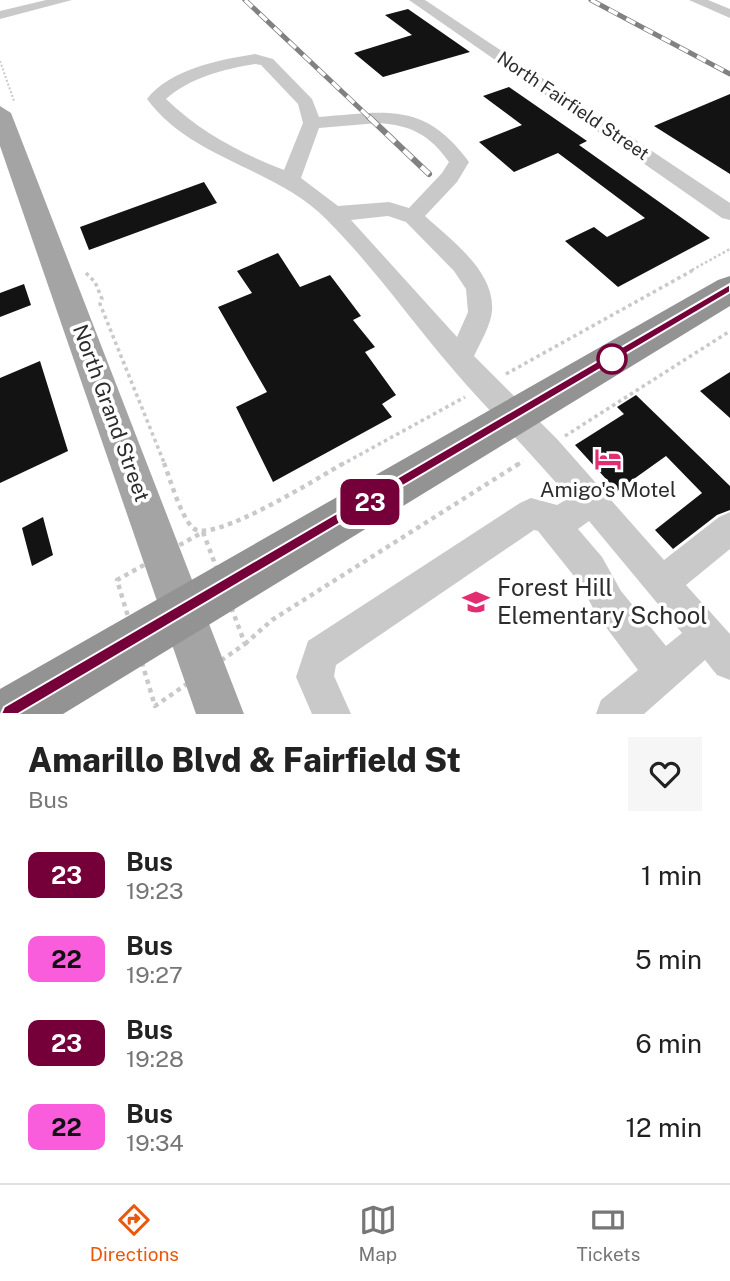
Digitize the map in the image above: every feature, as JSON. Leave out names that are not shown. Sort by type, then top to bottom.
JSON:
[{"type":"highway","points":[[11,714],[730,289]]},
{"type":"main road","name":"North Grand Street","points":[[7,108],[220,714]]},
{"type":"street","points":[[0,15],[65,0]]},
{"type":"street","name":"North Fairfield Street","points":[[415,0],[730,213]]},
{"type":"street","points":[[696,0],[730,14]]},
{"type":"street","points":[[290,180],[312,124],[306,103],[267,62],[256,59],[230,63],[174,83],[156,99],[185,128],[243,161],[290,180],[334,214],[460,359],[516,416],[591,500],[718,648],[663,672],[615,714]]},
{"type":"street","points":[[312,124],[380,118],[411,122],[438,136],[459,162],[453,178],[419,205],[414,217]]},
{"type":"street","points":[[334,214],[389,209],[414,217],[462,265],[478,287],[480,312],[460,359]]},
{"type":"street","points":[[555,526],[591,500]]},
{"type":"street","points":[[332,714],[315,677],[321,654],[531,514],[548,517],[590,569],[609,603],[663,672]]},
{"type":"street","points":[[663,582],[730,528]]},
{"type":"path","points":[[0,61],[7,108]]},
{"type":"path","points":[[84,267],[89,279],[95,282],[102,299],[100,304],[193,528],[203,532],[231,525]]},
{"type":"path","points":[[561,439],[730,331]]},
{"type":"path","points":[[244,645],[272,620],[529,460]]},
{"type":"building","points":[[408,9],[470,52],[383,77],[354,53],[412,35],[385,15]]},
{"type":"building","points":[[509,87],[587,141],[579,145],[710,238],[618,287],[565,241],[594,227],[607,237],[645,218],[558,153],[514,172],[479,142],[522,125],[483,96]]},
{"type":"building","points":[[730,94],[730,174],[654,126]]},
{"type":"building","points":[[204,182],[217,203],[89,250],[80,227]]},
{"type":"building","points":[[278,253],[300,287],[330,275],[361,316],[353,320],[375,347],[365,352],[396,395],[382,404],[392,417],[273,482],[236,407],[267,392],[218,307],[252,293],[237,271]]},
{"type":"building","points":[[24,284],[31,305],[0,317],[0,293]]},
{"type":"building","points":[[40,361],[68,451],[0,483],[0,378]]},
{"type":"building","points":[[730,372],[730,418],[700,391]]},
{"type":"building","points":[[636,395],[730,486],[730,510],[717,515],[673,549],[655,530],[702,493],[666,456],[617,491],[575,445],[624,414],[617,407]]},
{"type":"building","points":[[43,517],[53,555],[32,566],[22,528]]},
{"type":"railway","points":[[245,0],[371,119]]},
{"type":"railway","points":[[591,0],[730,74]]},
{"type":"railway","points":[[369,117],[429,174]]},
{"type":"bus line","name":"23","points":[[11,714],[730,289]]},
{"type":"place","name":"Amigo's Motel","points":[[608,459]]},
{"type":"place","name":"Forest Hill Elementary School","points":[[476,602]]}]
